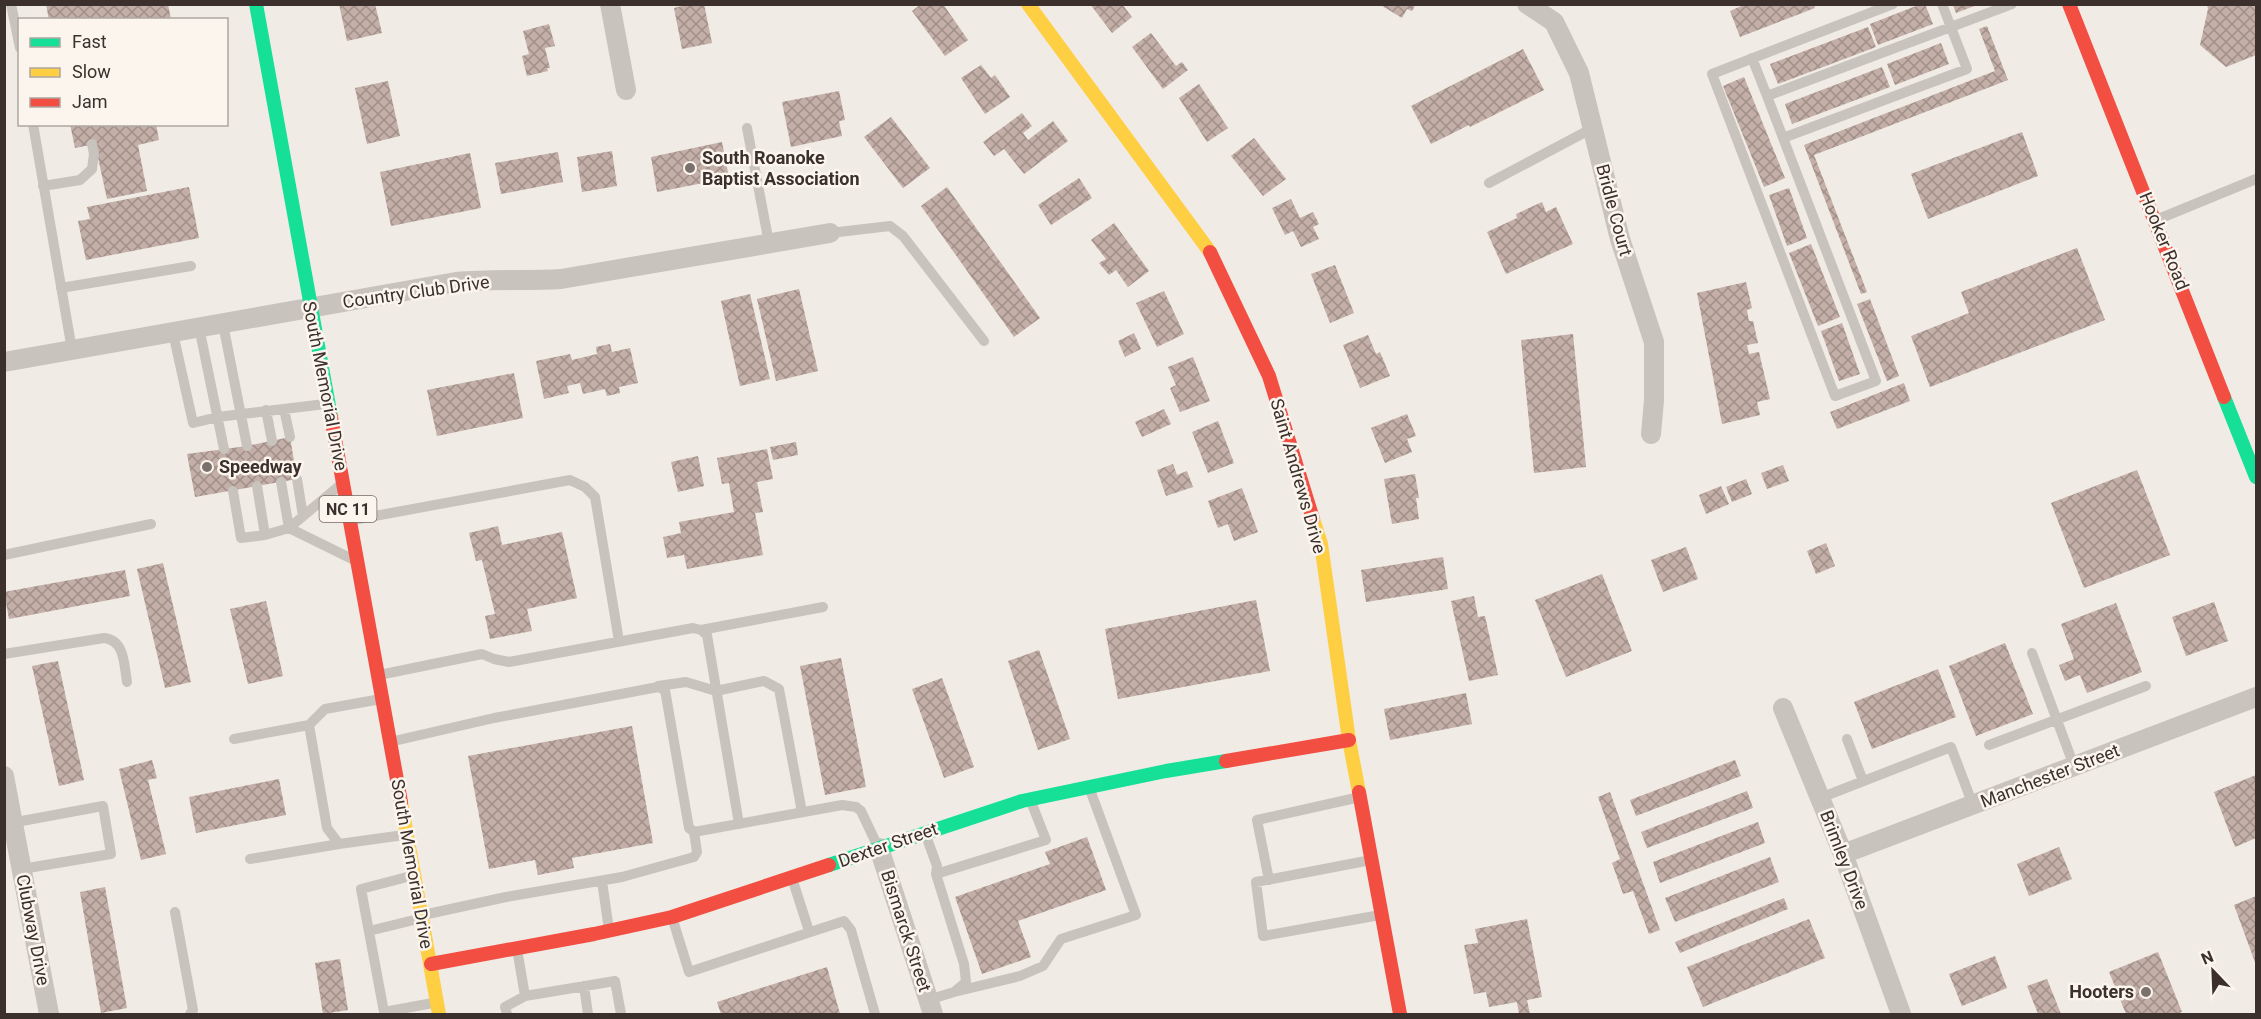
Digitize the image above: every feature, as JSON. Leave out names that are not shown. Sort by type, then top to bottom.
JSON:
[{"type":"street","name":"South Memorial Drive","points":[[256,4],[438,1008]]},
{"type":"street","points":[[610,4],[626,90]]},
{"type":"street","name":"Saint Andrews Drive","points":[[1028,4],[1209,250],[1269,376],[1321,544],[1349,740],[1400,1014]]},
{"type":"street","name":"Bridle Court","points":[[1527,4],[1554,22],[1579,73],[1620,239],[1654,342],[1654,400],[1651,434]]},
{"type":"street","name":"Hooker Road","points":[[2069,4],[2256,477]]},
{"type":"street","name":"Country Club Drive","points":[[4,362],[456,282],[484,279],[526,281],[561,279],[830,233]]},
{"type":"street","name":"Manchester Street","points":[[1843,854],[2256,697]]},
{"type":"street","name":"Brimley Drive","points":[[1783,708],[1843,854],[1901,1014]]},
{"type":"street","name":"Dexter Street","points":[[430,964],[672,917],[1030,799],[1349,740]]},
{"type":"street","name":"Clubway Drive","points":[[4,776],[9,823],[22,869],[49,1014]]},
{"type":"street","name":"Bismarck Street","points":[[879,848],[931,1007]]},
{"type":"lane","points":[[11,4],[18,38]]},
{"type":"lane","points":[[1752,58],[1876,381],[1835,396],[1712,74],[1752,58],[1893,4]]},
{"type":"lane","points":[[1782,138],[1967,69],[1942,4]]},
{"type":"lane","points":[[1767,96],[2012,4]]},
{"type":"lane","points":[[33,126],[72,351]]},
{"type":"lane","points":[[747,128],[769,243]]},
{"type":"lane","points":[[1489,183],[1593,128]]},
{"type":"lane","points":[[43,186],[80,180],[92,169],[92,144]]},
{"type":"lane","points":[[2156,220],[2256,179]]},
{"type":"lane","points":[[830,233],[890,226],[903,236],[984,341]]},
{"type":"lane","points":[[61,288],[191,266]]},
{"type":"lane","points":[[223,324],[248,446]]},
{"type":"lane","points":[[200,327],[224,449]]},
{"type":"lane","points":[[172,333],[193,423],[218,417],[328,403]]},
{"type":"lane","points":[[284,408],[290,437]]},
{"type":"lane","points":[[266,410],[272,441]]},
{"type":"lane","points":[[297,478],[303,516]]},
{"type":"lane","points":[[350,520],[570,480],[585,487],[596,497],[619,641]]},
{"type":"lane","points":[[281,482],[289,528]]},
{"type":"lane","points":[[233,491],[241,538],[265,535],[289,528],[343,482]]},
{"type":"lane","points":[[257,486],[265,535]]},
{"type":"lane","points":[[4,555],[151,524]]},
{"type":"lane","points":[[289,528],[358,561]]},
{"type":"lane","points":[[378,675],[482,654],[510,662],[619,641],[693,628],[701,630],[823,607]]},
{"type":"lane","points":[[701,630],[707,635],[739,824]]},
{"type":"lane","points":[[4,654],[104,638],[111,639],[119,646],[127,682]]},
{"type":"lane","points":[[2032,653],[2074,766]]},
{"type":"lane","points":[[390,742],[494,718],[686,682],[716,691],[764,681],[779,689],[802,812]]},
{"type":"lane","points":[[1989,745],[2146,686]]},
{"type":"lane","points":[[369,930],[506,897],[622,877],[694,856],[697,852],[694,832],[689,828],[665,690],[658,687]]},
{"type":"lane","points":[[234,739],[309,725],[325,709],[382,699]]},
{"type":"lane","points":[[309,725],[327,828],[339,844]]},
{"type":"lane","points":[[1847,739],[1863,781]]},
{"type":"lane","points":[[1820,798],[1951,747],[1973,805]]},
{"type":"lane","points":[[954,992],[1020,976],[1043,966],[1061,939],[1136,915],[1089,787]]},
{"type":"lane","points":[[1269,880],[1257,820],[1360,797]]},
{"type":"lane","points":[[936,874],[1046,840],[1030,799]]},
{"type":"lane","points":[[694,832],[842,805],[856,807],[861,811],[879,848]]},
{"type":"lane","points":[[9,823],[103,806],[111,854],[22,869]]},
{"type":"lane","points":[[925,832],[937,866],[936,874],[964,964],[966,982],[931,1007]]},
{"type":"lane","points":[[250,859],[407,835]]},
{"type":"lane","points":[[1371,860],[1256,882],[1263,936],[1382,914]]},
{"type":"lane","points":[[414,876],[361,889],[384,1012],[438,1008]]},
{"type":"lane","points":[[792,877],[809,931]]},
{"type":"lane","points":[[602,881],[609,930]]},
{"type":"lane","points":[[175,912],[193,1010],[190,1014]]},
{"type":"lane","points":[[672,917],[689,972],[844,921],[851,930],[875,1014]]},
{"type":"lane","points":[[517,948],[525,996]]},
{"type":"lane","points":[[507,1014],[505,1007],[525,996],[615,981],[621,1014]]},
{"type":"lane","points":[[584,986],[588,1014]]},
{"type":"building","points":[[46,4],[168,4],[171,18],[49,18]]},
{"type":"building","points":[[339,4],[375,4],[382,33],[347,41]]},
{"type":"building","points":[[690,4],[704,4],[712,43],[682,49],[674,8]]},
{"type":"building","points":[[921,4],[943,4],[968,40],[945,56],[912,11]]},
{"type":"building","points":[[1090,4],[1122,4],[1132,17],[1112,33]]},
{"type":"building","points":[[1379,4],[1416,4],[1412,11],[1407,9],[1402,18]]},
{"type":"building","points":[[1746,4],[1814,4],[1815,8],[1740,37],[1730,11]]},
{"type":"building","points":[[1925,4],[1933,24],[1878,45],[1870,24]]},
{"type":"building","points":[[2207,4],[2253,4],[2256,8],[2256,55],[2226,67],[2200,45],[2208,9]]},
{"type":"building","points":[[1953,5],[1977,5],[1956,13]]},
{"type":"building","points":[[549,24],[555,46],[545,48],[550,68],[547,68],[548,71],[527,76],[522,56],[529,54],[523,31]]},
{"type":"building","points":[[1987,26],[2008,80],[1814,155],[1867,292],[1861,294],[1804,145],[1995,71],[1979,29]]},
{"type":"building","points":[[1868,27],[1876,47],[1778,84],[1770,64]]},
{"type":"building","points":[[1151,33],[1176,66],[1182,62],[1188,70],[1163,89],[1132,47]]},
{"type":"building","points":[[1941,43],[1949,64],[1895,85],[1887,64]]},
{"type":"building","points":[[1523,49],[1544,90],[1431,144],[1411,106]]},
{"type":"building","points":[[981,65],[991,78],[995,75],[1010,97],[985,114],[961,78]]},
{"type":"building","points":[[1882,67],[1890,87],[1792,124],[1785,104]]},
{"type":"building","points":[[1744,77],[1785,178],[1764,187],[1723,86]]},
{"type":"building","points":[[388,81],[400,136],[367,144],[355,88]]},
{"type":"building","points":[[1199,84],[1228,128],[1207,142],[1179,98]]},
{"type":"building","points":[[839,91],[845,120],[839,121],[842,136],[791,147],[782,102]]},
{"type":"building","points":[[1022,113],[1032,126],[1023,133],[1028,140],[1053,121],[1068,141],[1024,174],[1004,149],[994,156],[983,142]]},
{"type":"building","points":[[891,117],[930,168],[903,188],[864,137]]},
{"type":"building","points":[[70,126],[156,126],[159,140],[138,145],[147,191],[107,199],[95,144],[75,148]]},
{"type":"building","points":[[2022,132],[2038,176],[1928,219],[1911,174]]},
{"type":"building","points":[[1254,138],[1286,179],[1263,196],[1231,156]]},
{"type":"building","name":"South Roanoke Baptist Association","points":[[722,142],[729,178],[657,192],[651,157]]},
{"type":"building","points":[[612,151],[617,186],[582,192],[577,157]]},
{"type":"building","points":[[558,152],[563,182],[501,194],[495,163]]},
{"type":"building","points":[[470,153],[481,208],[391,226],[380,172]]},
{"type":"building","points":[[1079,178],[1092,198],[1051,225],[1038,205]]},
{"type":"building","points":[[189,187],[199,238],[86,260],[78,221],[90,219],[87,207]]},
{"type":"building","points":[[947,187],[1040,318],[1014,337],[921,206]]},
{"type":"building","points":[[1789,188],[1807,238],[1787,246],[1769,195]]},
{"type":"building","points":[[1291,199],[1300,218],[1313,212],[1319,224],[1313,227],[1319,239],[1301,247],[1293,231],[1285,235],[1272,208]]},
{"type":"building","points":[[1542,202],[1546,212],[1556,207],[1573,244],[1506,274],[1487,232],[1517,218],[1516,214]]},
{"type":"building","points":[[1114,223],[1149,271],[1128,287],[1116,270],[1109,275],[1099,263],[1106,259],[1091,240]]},
{"type":"building","points":[[1811,244],[1840,317],[1818,326],[1789,253]]},
{"type":"building","points":[[2077,248],[2105,320],[1930,387],[1911,336],[1969,313],[1961,292]]},
{"type":"building","points":[[1335,265],[1354,313],[1330,323],[1311,274]]},
{"type":"building","points":[[1746,282],[1752,308],[1747,310],[1749,321],[1753,321],[1758,343],[1747,345],[1749,354],[1759,352],[1770,399],[1757,402],[1760,415],[1722,424],[1697,293]]},
{"type":"building","points":[[799,289],[818,371],[776,381],[757,299]]},
{"type":"building","points":[[1164,291],[1184,334],[1157,347],[1136,303]]},
{"type":"building","points":[[750,294],[770,379],[740,386],[721,301]]},
{"type":"building","points":[[1870,299],[1899,376],[1887,381],[1857,304]]},
{"type":"building","points":[[1842,323],[1860,374],[1839,381],[1821,331]]},
{"type":"building","points":[[1134,333],[1141,349],[1125,357],[1118,341]]},
{"type":"building","points":[[1573,334],[1586,467],[1534,473],[1521,340]]},
{"type":"building","points":[[1368,335],[1376,354],[1380,352],[1390,376],[1360,388],[1343,345]]},
{"type":"building","points":[[610,344],[612,352],[630,348],[638,383],[619,387],[620,393],[607,396],[605,389],[583,394],[580,383],[567,386],[569,393],[544,399],[536,361],[570,354],[572,360],[597,354],[596,347]]},
{"type":"building","points":[[1193,357],[1210,401],[1180,412],[1170,388],[1176,385],[1168,367]]},
{"type":"building","points":[[514,373],[523,418],[437,436],[427,390]]},
{"type":"building","points":[[1904,383],[1910,401],[1837,429],[1830,412]]},
{"type":"building","points":[[1164,409],[1171,424],[1142,437],[1135,422]]},
{"type":"building","points":[[1407,414],[1416,436],[1407,439],[1412,452],[1385,463],[1371,428]]},
{"type":"building","points":[[1218,421],[1234,463],[1208,473],[1192,432]]},
{"type":"building","points":[[290,437],[297,479],[195,497],[187,454],[247,446]]},
{"type":"building","points":[[796,442],[798,455],[773,460],[770,447]]},
{"type":"building","points":[[767,449],[773,479],[757,482],[763,512],[755,513],[763,555],[687,569],[684,555],[667,558],[663,537],[681,533],[679,522],[734,512],[729,483],[722,484],[717,458]]},
{"type":"building","points":[[698,456],[704,486],[678,492],[671,462]]},
{"type":"building","points":[[1173,464],[1177,475],[1187,471],[1193,487],[1166,496],[1157,470]]},
{"type":"building","points":[[1783,465],[1789,481],[1767,489],[1761,473]]},
{"type":"building","points":[[2137,470],[2170,555],[2084,588],[2051,503]]},
{"type":"building","points":[[1415,474],[1419,498],[1416,498],[1419,519],[1392,524],[1384,479]]},
{"type":"building","points":[[1746,479],[1752,494],[1732,502],[1726,487]]},
{"type":"building","points":[[1721,486],[1729,504],[1706,514],[1699,495]]},
{"type":"building","points":[[1242,488],[1258,532],[1234,541],[1228,524],[1218,528],[1208,501]]},
{"type":"building","points":[[498,526],[502,545],[562,532],[577,598],[527,609],[532,631],[490,639],[485,616],[495,614],[482,560],[476,561],[469,533]]},
{"type":"building","points":[[1826,543],[1835,566],[1816,574],[1807,551]]},
{"type":"building","points":[[1686,547],[1698,579],[1663,592],[1651,560]]},
{"type":"building","points":[[1443,557],[1448,589],[1366,602],[1361,570]]},
{"type":"building","points":[[163,563],[191,682],[165,688],[137,569]]},
{"type":"building","points":[[125,570],[130,596],[9,619],[4,592]]},
{"type":"building","points":[[1602,574],[1632,651],[1566,677],[1535,600]]},
{"type":"building","points":[[1474,596],[1478,617],[1485,616],[1498,675],[1469,681],[1451,601]]},
{"type":"building","points":[[1256,600],[1270,671],[1118,699],[1105,629]]},
{"type":"building","points":[[266,601],[283,676],[248,684],[230,609]]},
{"type":"building","points":[[2214,602],[2228,641],[2186,656],[2172,617]]},
{"type":"building","points":[[2116,603],[2142,672],[2087,693],[2080,675],[2065,681],[2059,665],[2074,659],[2061,624]]},
{"type":"building","points":[[2005,643],[2033,714],[1976,736],[1949,666]]},
{"type":"building","points":[[1039,650],[1070,739],[1038,750],[1008,661]]},
{"type":"building","points":[[841,658],[866,787],[825,795],[800,666]]},
{"type":"building","points":[[58,661],[84,780],[59,786],[32,666]]},
{"type":"building","points":[[1938,669],[1956,717],[1872,749],[1854,702]]},
{"type":"building","points":[[942,678],[974,767],[944,778],[912,689]]},
{"type":"building","points":[[1466,693],[1472,724],[1390,740],[1384,709]]},
{"type":"building","points":[[632,726],[653,843],[572,858],[574,868],[538,875],[535,860],[489,869],[468,756]]},
{"type":"building","points":[[152,760],[157,778],[148,780],[166,854],[141,860],[119,769]]},
{"type":"building","points":[[1735,760],[1741,776],[1636,816],[1630,800]]},
{"type":"building","points":[[2256,775],[2256,838],[2235,847],[2214,792]]},
{"type":"building","points":[[279,779],[286,815],[196,833],[189,797]]},
{"type":"building","points":[[1747,791],[1753,808],[1647,848],[1641,832]]},
{"type":"building","points":[[1610,792],[1660,930],[1649,934],[1633,891],[1623,894],[1612,863],[1620,859],[1598,797]]},
{"type":"building","points":[[1758,822],[1765,843],[1660,883],[1653,862]]},
{"type":"building","points":[[1087,837],[1106,890],[1018,921],[1031,957],[982,974],[955,897],[1050,864],[1045,852]]},
{"type":"building","points":[[2059,847],[2072,879],[2029,896],[2017,864]]},
{"type":"building","points":[[1770,857],[1779,882],[1675,922],[1665,898]]},
{"type":"building","points":[[105,887],[127,1008],[101,1013],[80,892]]},
{"type":"building","points":[[2256,896],[2256,965],[2234,905]]},
{"type":"building","points":[[1784,898],[1788,909],[1680,953],[1675,942]]},
{"type":"building","points":[[1527,919],[1542,997],[1527,1000],[1530,1014],[1519,1014],[1517,1002],[1489,1007],[1486,992],[1474,994],[1464,945],[1478,943],[1475,929]]},
{"type":"building","points":[[1809,919],[1825,958],[1703,1007],[1687,967]]},
{"type":"building","name":"Hooters","points":[[2158,952],[2182,1012],[2126,1014],[2109,972]]},
{"type":"building","points":[[1995,956],[2007,988],[1962,1006],[1949,974]]},
{"type":"building","points":[[340,959],[348,1010],[323,1014],[315,963]]},
{"type":"building","points":[[827,967],[840,1014],[721,1014],[717,1002]]},
{"type":"building","points":[[2047,979],[2061,1014],[2038,1014],[2027,986]]},
{"type":"traffic: fast","points":[[256,4],[331,417]]},
{"type":"traffic: fast","points":[[2224,397],[2256,477]]},
{"type":"traffic: fast","points":[[829,865],[1022,801],[1226,761]]},
{"type":"traffic: slow","points":[[1028,4],[1210,252]]},
{"type":"traffic: slow","points":[[1313,519],[1321,544],[1349,740],[1359,792]]},
{"type":"traffic: slow","points":[[401,802],[439,1014]]},
{"type":"traffic: jam","points":[[2069,4],[2224,397]]},
{"type":"traffic: jam","points":[[1210,252],[1269,376],[1313,519]]},
{"type":"traffic: jam","points":[[331,417],[401,802]]},
{"type":"traffic: jam","points":[[1226,761],[1349,740]]},
{"type":"traffic: jam","points":[[1359,792],[1400,1014]]},
{"type":"traffic: jam","points":[[431,964],[672,917],[829,865]]},
{"type":"place","name":"South Roanoke Baptist Association","points":[[690,168]]},
{"type":"place","name":"Speedway","points":[[207,467]]},
{"type":"place","name":"Hooters","points":[[2146,992]]}]
